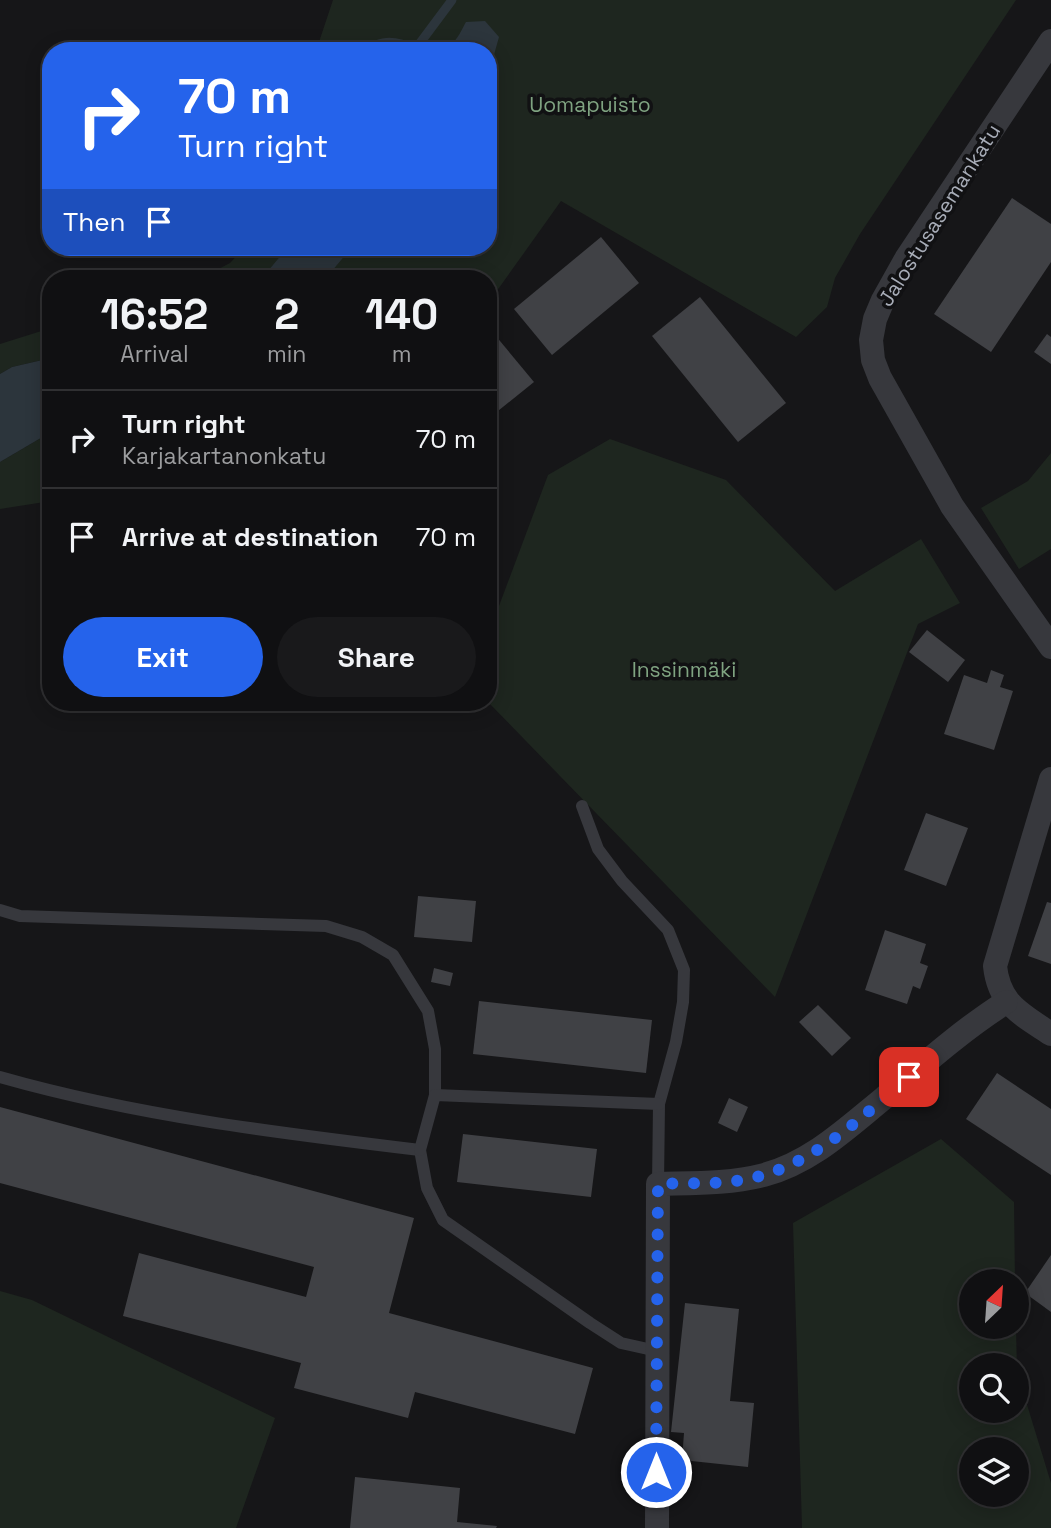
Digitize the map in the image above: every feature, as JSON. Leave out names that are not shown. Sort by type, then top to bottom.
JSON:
[{"type":"street","name":"Jalostusasemankatu","points":[[1051,41],[906,259],[879,309],[870,340],[873,360],[880,378],[953,506],[1051,646]]},
{"type":"street","points":[[1051,779],[995,966],[997,982],[1006,1002],[1051,1034]]},
{"type":"street","points":[[657,1528],[658,1184],[728,1182],[766,1175],[800,1160],[833,1142],[971,1025],[1006,1002]]},
{"type":"lane","points":[[582,806],[598,849],[622,881],[668,930],[684,970],[683,1002],[677,1042],[659,1104],[658,1184]]},
{"type":"lane","points":[[0,910],[20,916],[326,926],[362,937],[393,955],[428,1011],[435,1049],[435,1095],[420,1150],[427,1188],[443,1220],[621,1343],[657,1351]]},
{"type":"lane","points":[[0,1077],[55,1093],[258,1130],[420,1150]]},
{"type":"lane","points":[[435,1095],[659,1104]]},
{"type":"green space","name":"Uomapuisto","points":[[333,0],[1016,0],[860,234],[835,278],[827,307],[796,337],[561,201],[497,290],[497,270],[216,270],[237,256],[497,256],[497,42],[319,42]]},
{"type":"green space","points":[[42,331],[42,360],[12,367],[0,374],[0,344]]},
{"type":"green space","points":[[42,437],[42,502],[0,509],[0,462]]},
{"type":"green space","name":"Inssinmäki","points":[[610,439],[726,480],[835,591],[921,539],[960,603],[918,624],[775,997],[497,711],[497,611],[548,475]]},
{"type":"green space","points":[[1051,453],[1051,549],[1019,569],[981,508],[1028,481]]},
{"type":"green space","points":[[941,1139],[1014,1202],[1015,1269],[959,1269],[959,1339],[1016,1339],[1017,1353],[959,1353],[959,1423],[1029,1423],[1029,1411],[1051,1483],[1051,1528],[802,1528],[793,1223]]},
{"type":"green space","points":[[0,1291],[32,1300],[275,1418],[236,1528],[0,1528]]},
{"type":"shaded area","points":[[485,21],[499,37],[497,44],[454,42],[466,22]]},
{"type":"shaded area","points":[[385,38],[410,42],[373,42]]},
{"type":"shaded area","points":[[280,256],[344,256],[333,270],[269,270]]},
{"type":"shaded area","points":[[42,360],[42,437],[0,462],[0,374],[12,367]]},
{"type":"building","points":[[1012,198],[1051,224],[1051,262],[991,352],[934,314]]},
{"type":"building","points":[[601,237],[639,283],[552,355],[514,309]]},
{"type":"building","points":[[700,297],[786,403],[738,442],[652,336]]},
{"type":"building","points":[[1047,334],[1051,337],[1051,364],[1034,352]]},
{"type":"building","points":[[497,337],[534,382],[497,412]]},
{"type":"building","points":[[927,630],[965,660],[948,682],[909,652]]},
{"type":"building","points":[[991,670],[1004,675],[1000,687],[1013,691],[994,750],[944,734],[964,675],[987,683]]},
{"type":"building","points":[[926,813],[968,828],[946,886],[904,870]]},
{"type":"building","points":[[418,896],[476,901],[472,942],[414,937]]},
{"type":"building","points":[[1047,902],[1051,903],[1051,964],[1028,956]]},
{"type":"building","points":[[885,930],[926,944],[920,963],[928,966],[920,989],[913,986],[907,1004],[865,990]]},
{"type":"building","points":[[434,968],[453,973],[450,986],[431,982]]},
{"type":"building","points":[[479,1001],[652,1020],[646,1073],[473,1054]]},
{"type":"building","points":[[818,1005],[851,1038],[832,1056],[799,1022]]},
{"type":"building","points":[[997,1073],[1051,1109],[1051,1175],[966,1119]]},
{"type":"building","points":[[729,1098],[748,1107],[737,1132],[718,1123]]},
{"type":"building","points":[[0,1107],[414,1218],[389,1313],[593,1368],[575,1434],[415,1392],[408,1418],[294,1388],[301,1363],[123,1316],[139,1253],[306,1297],[314,1267],[0,1183]]},
{"type":"building","points":[[463,1134],[597,1149],[591,1197],[457,1182]]},
{"type":"building","points":[[1051,1255],[1051,1312],[1029,1296],[1029,1287]]},
{"type":"building","points":[[685,1303],[739,1309],[730,1401],[754,1403],[748,1467],[682,1460],[684,1433],[671,1432]]},
{"type":"building","points":[[355,1477],[460,1488],[457,1522],[497,1526],[350,1528]]},
{"type":"waterway","points":[[421,42],[452,0]]},
{"type":"route","points":[[656,1472],[658,1184],[728,1182],[766,1175],[833,1142],[909,1077]]}]
